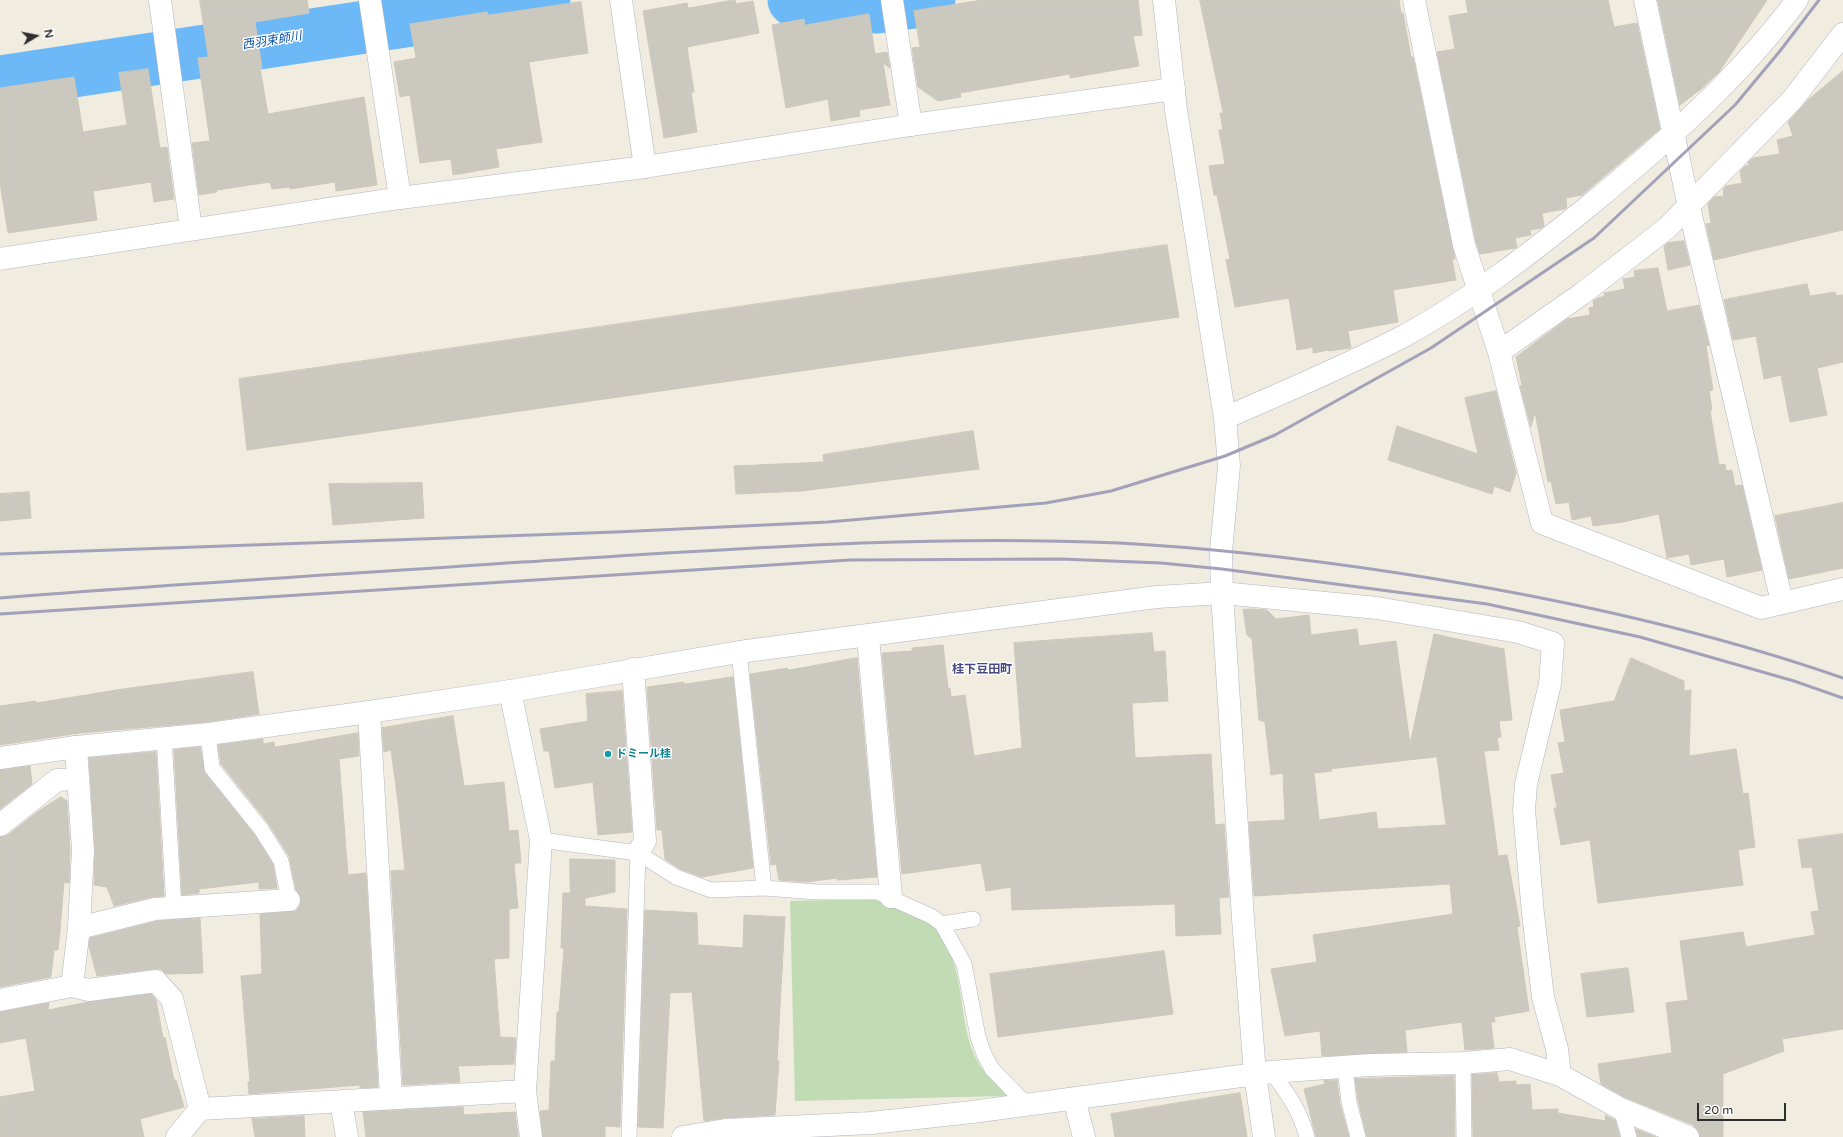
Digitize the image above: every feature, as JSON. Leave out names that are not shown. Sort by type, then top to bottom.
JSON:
[{"type":"street","points":[[160,0],[191,229]]},
{"type":"street","points":[[621,0],[645,167]]},
{"type":"street","points":[[1164,0],[1174,88],[1225,418],[1229,466],[1221,551],[1222,593],[1243,919],[1263,1073],[1264,1137]]},
{"type":"street","points":[[1414,0],[1464,245],[1499,352],[1542,522],[1761,608],[1843,589]]},
{"type":"street","points":[[1645,0],[1689,207],[1782,602]]},
{"type":"street","points":[[1225,418],[1330,372],[1402,336],[1478,290],[1554,234],[1628,174],[1727,83],[1797,0]]},
{"type":"street","points":[[893,7],[910,125]]},
{"type":"street","points":[[373,18],[400,198]]},
{"type":"street","points":[[1499,352],[1582,293],[1667,228],[1792,100],[1843,34]]},
{"type":"street","points":[[0,259],[400,198],[645,167],[910,125],[1174,88]]},
{"type":"street","points":[[0,758],[76,747],[164,737],[208,734],[369,712],[510,691],[739,652],[1157,597],[1222,593],[1377,608],[1518,632],[1553,643],[1550,684],[1526,784],[1524,810],[1533,914],[1542,989],[1557,1050],[1560,1075]]},
{"type":"street","points":[[868,636],[892,898]]},
{"type":"street","points":[[633,669],[645,841],[638,853]]},
{"type":"street","points":[[510,691],[541,840],[525,1091],[532,1137]]},
{"type":"street","points":[[369,712],[391,1097]]},
{"type":"street","points":[[72,986],[79,928],[83,850],[76,747]]},
{"type":"street","points":[[0,825],[57,780],[78,779]]},
{"type":"street","points":[[79,928],[155,909],[289,900]]},
{"type":"street","points":[[0,1000],[72,986],[89,990],[156,981],[172,999],[200,1109]]},
{"type":"street","points":[[683,1137],[725,1130],[753,1133],[822,1131],[871,1122],[1028,1106],[1263,1073],[1345,1067],[1463,1063],[1510,1059],[1560,1075],[1621,1109],[1688,1137]]},
{"type":"street","points":[[177,1137],[200,1109],[391,1097],[525,1091]]},
{"type":"street","points":[[1074,1099],[1084,1137]]},
{"type":"street","points":[[341,1100],[347,1137]]},
{"type":"lane","points":[[739,652],[764,888]]},
{"type":"lane","points":[[208,734],[212,768],[261,829],[281,861],[289,900]]},
{"type":"lane","points":[[164,737],[174,908]]},
{"type":"lane","points":[[541,840],[638,853],[676,877],[711,890],[764,888],[817,892],[876,892],[931,916],[942,924],[964,964],[978,1037],[984,1054],[992,1069],[1028,1106]]},
{"type":"lane","points":[[629,1137],[638,853]]},
{"type":"lane","points":[[942,924],[973,919]]},
{"type":"lane","points":[[1463,1063],[1464,1137]]},
{"type":"lane","points":[[1345,1067],[1349,1102],[1358,1137]]},
{"type":"lane","points":[[1263,1073],[1294,1102],[1303,1121],[1307,1137]]},
{"type":"lane","points":[[1621,1109],[1629,1137]]},
{"type":"green space","points":[[878,899],[922,916],[941,936],[951,954],[957,974],[967,1034],[974,1053],[984,1071],[1010,1091],[1007,1096],[795,1101],[790,901]]},
{"type":"building","points":[[200,0],[307,0],[309,13],[255,22],[262,68],[260,68],[268,114],[364,97],[377,185],[336,191],[335,182],[290,189],[290,187],[272,189],[270,182],[217,190],[217,192],[199,195],[192,143],[210,141],[198,58],[208,57]]},
{"type":"building","points":[[735,0],[736,4],[753,1],[759,33],[687,47],[694,92],[691,92],[697,132],[664,138],[643,11],[687,3],[688,8]]},
{"type":"building","points":[[983,0],[1138,0],[1142,35],[1133,36],[1139,66],[1070,78],[1070,74],[960,93],[961,97],[938,101],[918,87],[912,48],[920,47],[914,11]]},
{"type":"building","points":[[1200,0],[1399,0],[1401,13],[1403,13],[1411,57],[1413,57],[1455,259],[1452,259],[1456,280],[1393,290],[1398,322],[1348,331],[1351,348],[1313,353],[1313,347],[1297,350],[1289,298],[1235,307],[1226,260],[1230,259],[1217,195],[1214,195],[1209,166],[1225,164],[1219,130],[1223,130],[1220,113],[1223,113]]},
{"type":"building","points":[[1466,0],[1608,0],[1614,27],[1637,23],[1660,129],[1582,195],[1566,198],[1567,207],[1565,209],[1542,213],[1544,226],[1530,230],[1531,235],[1515,238],[1517,247],[1480,254],[1476,242],[1437,52],[1455,49],[1449,16],[1468,13]]},
{"type":"building","points":[[1658,0],[1767,0],[1719,72],[1701,89],[1680,105]]},
{"type":"building","points":[[581,2],[588,53],[529,62],[542,142],[496,149],[499,167],[453,175],[451,159],[420,163],[410,95],[400,97],[394,62],[416,58],[410,24],[487,12],[488,15]]},
{"type":"building","points":[[869,14],[875,54],[887,52],[890,68],[883,63],[890,105],[859,110],[860,116],[831,121],[828,99],[786,108],[772,25],[804,19],[805,25]]},
{"type":"building","points":[[148,69],[160,148],[167,147],[174,199],[154,202],[151,182],[93,191],[97,220],[8,233],[0,183],[0,88],[74,77],[83,132],[127,125],[119,73]]},
{"type":"building","points":[[1843,71],[1843,230],[1714,260],[1706,224],[1711,223],[1708,204],[1714,197],[1724,196],[1723,189],[1726,186],[1742,183],[1740,171],[1745,166],[1749,165],[1748,162],[1753,158],[1780,154],[1777,140],[1793,136],[1788,122],[1808,100]]},
{"type":"building","points":[[1684,241],[1690,265],[1668,270],[1664,246],[1668,243]]},
{"type":"building","points":[[1167,245],[1179,317],[247,450],[239,379]]},
{"type":"building","points":[[1658,268],[1667,311],[1699,305],[1709,345],[1706,346],[1713,390],[1709,391],[1712,410],[1710,411],[1719,465],[1725,464],[1726,471],[1732,470],[1735,486],[1742,485],[1762,570],[1727,577],[1724,559],[1691,565],[1689,554],[1667,558],[1659,514],[1623,522],[1593,526],[1591,516],[1572,520],[1569,502],[1556,504],[1551,481],[1548,482],[1535,412],[1531,427],[1520,386],[1522,385],[1516,357],[1567,319],[1590,315],[1589,308],[1594,307],[1593,301],[1605,296],[1604,293],[1625,289],[1623,279],[1635,277],[1634,271]]},
{"type":"building","points":[[1807,284],[1810,296],[1835,292],[1836,296],[1843,295],[1843,362],[1817,368],[1827,415],[1790,422],[1781,375],[1764,379],[1756,336],[1733,340],[1724,300]]},
{"type":"building","points":[[1496,391],[1516,473],[1510,492],[1494,486],[1492,494],[1388,460],[1397,426],[1478,454],[1465,398]]},
{"type":"building","points":[[973,431],[979,469],[802,491],[736,494],[734,466],[824,462],[823,455]]},
{"type":"building","points":[[422,483],[424,518],[333,525],[329,484]]},
{"type":"building","points":[[29,492],[31,518],[0,521],[0,494]]},
{"type":"building","points":[[1843,503],[1843,568],[1789,579],[1775,516]]},
{"type":"building","points":[[1243,610],[1267,610],[1276,619],[1309,615],[1311,635],[1357,629],[1359,646],[1396,641],[1410,744],[1434,634],[1504,649],[1512,720],[1499,721],[1501,737],[1497,738],[1499,750],[1484,751],[1498,856],[1507,855],[1520,926],[1517,927],[1529,1011],[1494,1017],[1495,1022],[1491,1022],[1494,1048],[1465,1050],[1462,1022],[1405,1030],[1407,1052],[1322,1056],[1320,1031],[1285,1036],[1271,969],[1317,962],[1313,935],[1453,914],[1450,884],[1254,896],[1249,822],[1285,820],[1283,773],[1271,775],[1265,722],[1259,720],[1252,639],[1247,635]],"holes":[[[1437,757],[1446,825],[1378,829],[1376,812],[1319,820],[1314,773],[1332,771],[1331,769]]]},
{"type":"building","points":[[1152,633],[1154,652],[1165,651],[1168,701],[1132,703],[1135,758],[1211,754],[1215,825],[1224,824],[1229,897],[1219,898],[1221,934],[1176,936],[1175,904],[1012,910],[1011,887],[986,891],[981,863],[902,874],[882,653],[912,651],[912,648],[943,645],[948,688],[950,688],[951,697],[965,695],[974,756],[1022,748],[1014,643]]},
{"type":"building","points":[[857,658],[877,877],[837,880],[837,878],[806,882],[779,880],[776,864],[771,865],[750,674],[788,668],[788,670]]},
{"type":"building","points":[[1631,658],[1684,681],[1684,691],[1691,690],[1689,756],[1736,749],[1743,794],[1748,793],[1755,847],[1738,850],[1743,885],[1598,903],[1590,840],[1561,845],[1554,808],[1557,808],[1551,775],[1564,773],[1558,743],[1565,742],[1560,710],[1614,701]]},
{"type":"building","points":[[253,672],[259,714],[207,722],[80,733],[0,745],[0,706],[36,701],[36,703],[123,689]]},
{"type":"building","points":[[733,677],[753,868],[702,877],[680,869],[665,859],[662,830],[657,830],[647,687],[684,682],[684,684]]},
{"type":"building","name":"ドミール桂","points":[[622,691],[632,832],[598,835],[593,782],[555,788],[549,751],[544,751],[540,729],[588,721],[586,694]]},
{"type":"building","points":[[453,716],[464,786],[504,782],[509,831],[518,830],[521,863],[514,863],[518,908],[509,909],[509,958],[494,959],[500,1037],[516,1038],[514,1064],[458,1066],[460,1082],[403,1085],[391,871],[405,870],[391,750],[384,752],[382,728]]},
{"type":"building","points":[[358,733],[359,756],[339,759],[348,875],[366,873],[378,1087],[360,1088],[360,1085],[249,1094],[248,1082],[250,1082],[241,976],[262,974],[260,914],[296,911],[300,905],[301,899],[296,890],[289,856],[268,823],[221,764],[218,745],[263,739],[263,744],[274,742],[275,747]]},
{"type":"building","points":[[200,747],[205,773],[254,834],[273,864],[277,888],[259,889],[259,882],[199,889],[199,893],[182,895],[174,750]]},
{"type":"building","points":[[156,752],[164,896],[152,897],[114,906],[107,887],[94,885],[95,849],[89,758]]},
{"type":"building","points":[[30,766],[32,784],[0,809],[0,770]]},
{"type":"building","points":[[61,797],[67,801],[70,850],[69,883],[64,882],[58,950],[54,950],[51,977],[0,987],[0,837],[8,835],[37,812]]},
{"type":"building","points":[[1843,834],[1843,1029],[1782,1039],[1784,1051],[1723,1074],[1723,1137],[1700,1137],[1698,1130],[1693,1125],[1626,1098],[1601,1084],[1598,1064],[1672,1053],[1666,1003],[1688,1000],[1680,941],[1743,932],[1746,947],[1815,935],[1811,912],[1819,911],[1812,867],[1802,868],[1798,840]]},
{"type":"building","points":[[570,859],[615,860],[615,892],[585,898],[585,906],[627,909],[620,1127],[605,1126],[605,1137],[543,1137],[540,1111],[549,1110],[551,1061],[555,1061],[557,1012],[559,1012],[564,948],[561,948],[563,893],[570,893]]},
{"type":"building","points":[[645,910],[697,913],[698,945],[743,948],[744,915],[785,917],[777,1061],[779,1061],[775,1115],[724,1118],[704,1121],[692,992],[670,993],[663,1128],[638,1127]]},
{"type":"building","points":[[200,918],[203,973],[166,974],[161,969],[154,969],[97,976],[89,947],[90,938],[157,921]]},
{"type":"building","points":[[1164,951],[1173,1014],[998,1037],[990,974]]},
{"type":"building","points":[[1628,968],[1634,1012],[1587,1017],[1581,974]]},
{"type":"building","points":[[151,994],[156,1000],[163,1038],[165,1037],[174,1080],[176,1080],[184,1107],[140,1119],[144,1137],[0,1137],[0,1097],[35,1091],[26,1038],[0,1043],[0,1012],[49,1003],[48,1010],[88,1002]]},
{"type":"building","points":[[1497,1073],[1499,1082],[1516,1081],[1516,1085],[1530,1084],[1532,1110],[1558,1109],[1558,1113],[1606,1121],[1605,1115],[1615,1120],[1620,1137],[1473,1137],[1472,1075]]},
{"type":"building","points":[[1454,1076],[1455,1137],[1367,1137],[1358,1100],[1355,1079]]},
{"type":"building","points":[[1337,1080],[1340,1104],[1349,1137],[1316,1137],[1304,1089],[1325,1084],[1324,1081]]},
{"type":"building","points":[[1240,1093],[1247,1137],[1115,1137],[1111,1114]]},
{"type":"building","points":[[463,1107],[464,1115],[515,1112],[518,1137],[366,1137],[363,1112]]},
{"type":"building","points":[[304,1116],[305,1137],[255,1137],[252,1119]]},
{"type":"building","points":[[1636,1129],[1656,1137],[1638,1137]]},
{"type":"waterway","name":"西羽束師川","points":[[0,82],[544,0]]},
{"type":"waterway","name":"西羽束師川","points":[[794,0],[877,7],[929,0]]},
{"type":"railway","points":[[0,554],[616,532],[828,522],[1046,503],[1111,491],[1225,456],[1275,435],[1431,348],[1594,238],[1735,105],[1780,51],[1819,0]]},
{"type":"railway","points":[[0,598],[746,548],[970,540],[1119,543],[1224,551],[1329,563],[1511,592],[1623,615],[1679,629],[1789,660],[1843,678]]},
{"type":"railway","points":[[0,614],[850,560],[1061,559],[1161,563],[1222,569],[1487,604],[1640,637],[1794,681],[1843,698]]},
{"type":"place","name":"ドミール桂","points":[[608,754]]},
{"type":"district","name":"桂下豆田町","points":[[982,670]]}]
